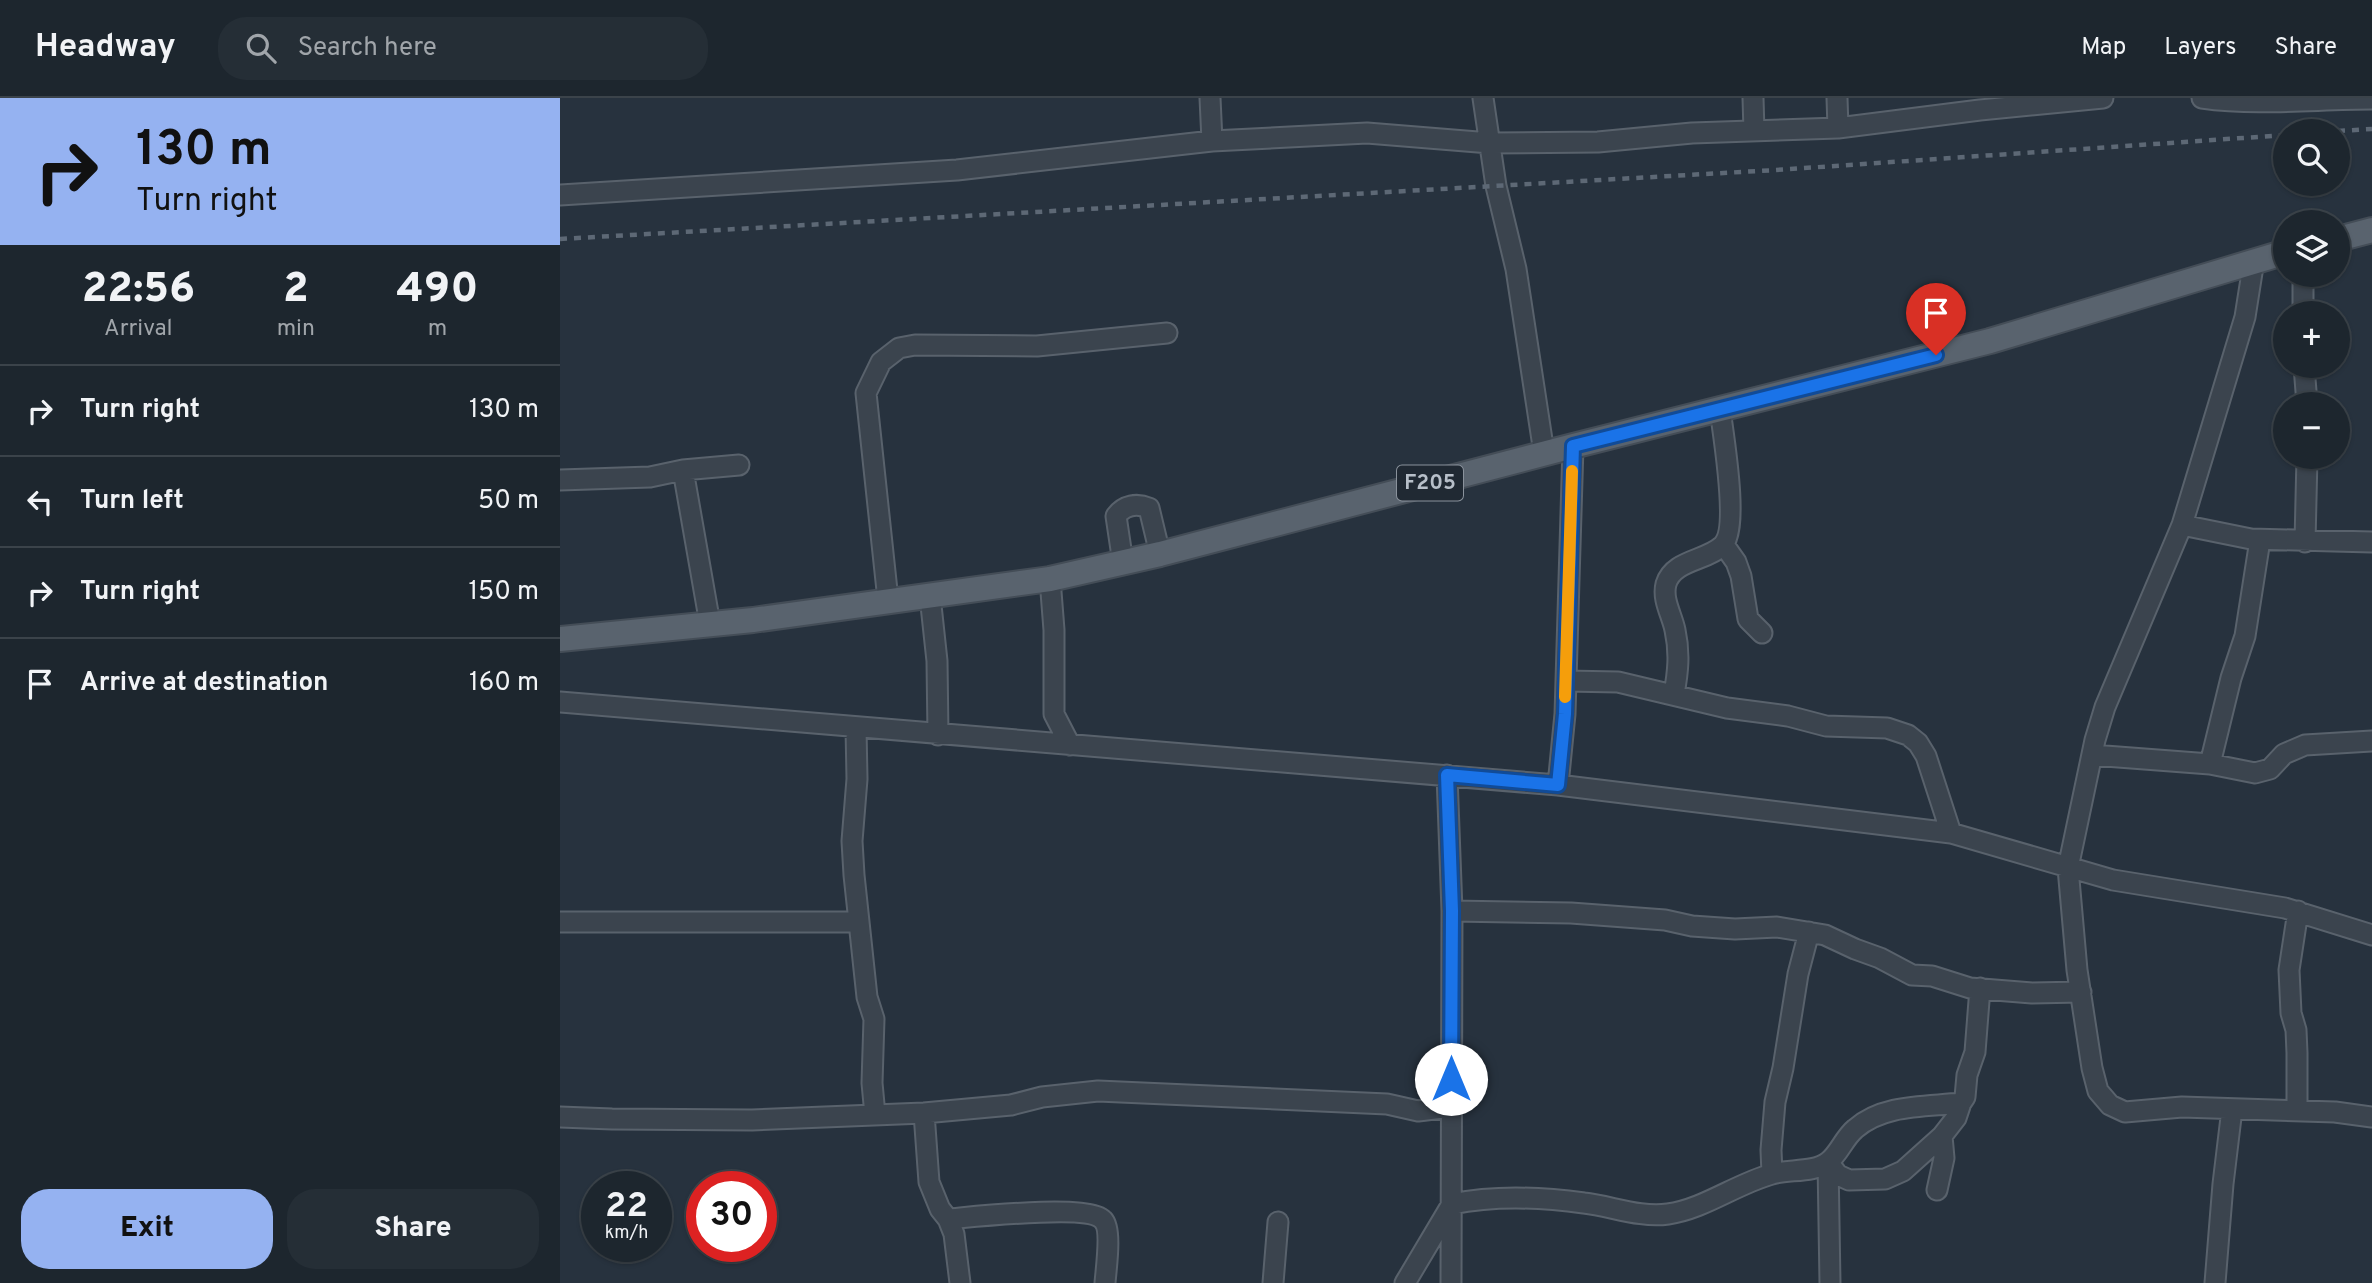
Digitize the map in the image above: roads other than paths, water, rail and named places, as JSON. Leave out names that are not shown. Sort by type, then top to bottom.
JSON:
[{"type":"main road","points":[[2350,236],[2372,230]]},
{"type":"main road","name":"F205","points":[[560,639],[710,624],[930,596],[1050,579],[1123,563],[1544,453],[1990,341],[2273,255]]},
{"type":"street","points":[[1210,98],[1212,141]]},
{"type":"street","points":[[1483,98],[1496,186],[1516,270],[1544,453]]},
{"type":"street","points":[[1753,98],[1754,131]]},
{"type":"street","points":[[1837,98],[1838,128]]},
{"type":"street","points":[[560,195],[957,170],[1212,141],[1367,133],[1490,143],[1598,142],[1692,132],[1838,128],[2103,98]]},
{"type":"street","points":[[2202,98],[2256,103],[2372,99]]},
{"type":"street","points":[[2254,260],[2245,317],[2182,525],[2105,707],[2092,755],[2068,868],[2081,992],[2098,1091],[2110,1105],[2125,1112],[2182,1107],[2297,1110],[2372,1117]]},
{"type":"street","points":[[888,600],[866,393],[881,362],[900,348],[915,345],[1037,346],[1167,333]]},
{"type":"street","points":[[1674,694],[1679,666],[1678,651],[1675,629],[1665,596],[1666,583],[1678,567],[1724,545],[1728,536],[1731,512],[1720,409]]},
{"type":"street","points":[[1558,785],[1564,738],[1573,446]]},
{"type":"street","points":[[560,480],[650,477],[683,470],[739,465]]},
{"type":"street","points":[[2305,542],[2307,469]]},
{"type":"street","points":[[683,470],[710,624]]},
{"type":"street","points":[[1123,563],[1116,516],[1121,509],[1140,505],[1149,508],[1160,554]]},
{"type":"street","points":[[2182,525],[2260,540],[2372,542]]},
{"type":"street","points":[[2210,764],[2231,678],[2245,636],[2260,540]]},
{"type":"street","points":[[1724,545],[1736,562],[1741,576],[1748,619],[1762,633]]},
{"type":"street","points":[[1050,579],[1054,630],[1055,714],[1070,746]]},
{"type":"street","points":[[930,596],[937,661],[938,735]]},
{"type":"street","points":[[1566,681],[1618,682],[1727,708],[1788,716],[1826,726],[1887,728],[1908,735],[1918,743],[1926,756],[1951,833]]},
{"type":"street","points":[[560,702],[1558,785],[1951,833],[2113,880],[2192,891],[2298,911],[2372,934]]},
{"type":"street","points":[[856,728],[857,779],[852,841],[867,997],[874,1019],[872,1083],[875,1115]]},
{"type":"street","points":[[2092,755],[2210,764],[2255,773],[2270,769],[2284,754],[2305,745],[2372,741]]},
{"type":"street","points":[[1447,775],[1452,911],[1451,1283]]},
{"type":"street","points":[[1452,911],[1571,913],[1665,920],[1692,926],[1735,929],[1777,927],[1825,934],[1912,975],[1933,976],[1980,988],[2032,993],[2081,992]]},
{"type":"street","points":[[2297,1110],[2296,1030],[2291,1013],[2289,970],[2298,911]]},
{"type":"street","points":[[560,922],[858,922]]},
{"type":"street","points":[[1772,1174],[1770,1150],[1775,1102],[1808,932]]},
{"type":"street","points":[[1828,1162],[1838,1175],[1849,1180],[1885,1179],[1903,1171],[1942,1136],[1956,1118],[1965,1097],[1967,1075],[1975,1052],[1980,988]]},
{"type":"street","points":[[560,1117],[752,1119],[924,1113],[1011,1105],[1042,1097],[1098,1091],[1387,1104],[1418,1111],[1451,1107]]},
{"type":"street","points":[[1405,1283],[1452,1204],[1483,1198],[1534,1198],[1665,1215],[1685,1210],[1772,1174],[1815,1167],[1828,1162],[1853,1130],[1870,1118],[1916,1107],[1961,1103]]},
{"type":"street","points":[[2215,1283],[2232,1109]]},
{"type":"street","points":[[924,1113],[929,1182],[954,1234],[960,1283]]},
{"type":"street","points":[[1937,1190],[1944,1158],[1942,1136]]},
{"type":"street","points":[[1828,1162],[1830,1283]]},
{"type":"street","points":[[948,1219],[1068,1212],[1098,1216],[1107,1229],[1105,1283]]},
{"type":"street","points":[[1273,1283],[1278,1222]]},
{"type":"railway","points":[[2350,130],[2372,129]]},
{"type":"railway","points":[[560,239],[1776,170],[2273,136]]}]
